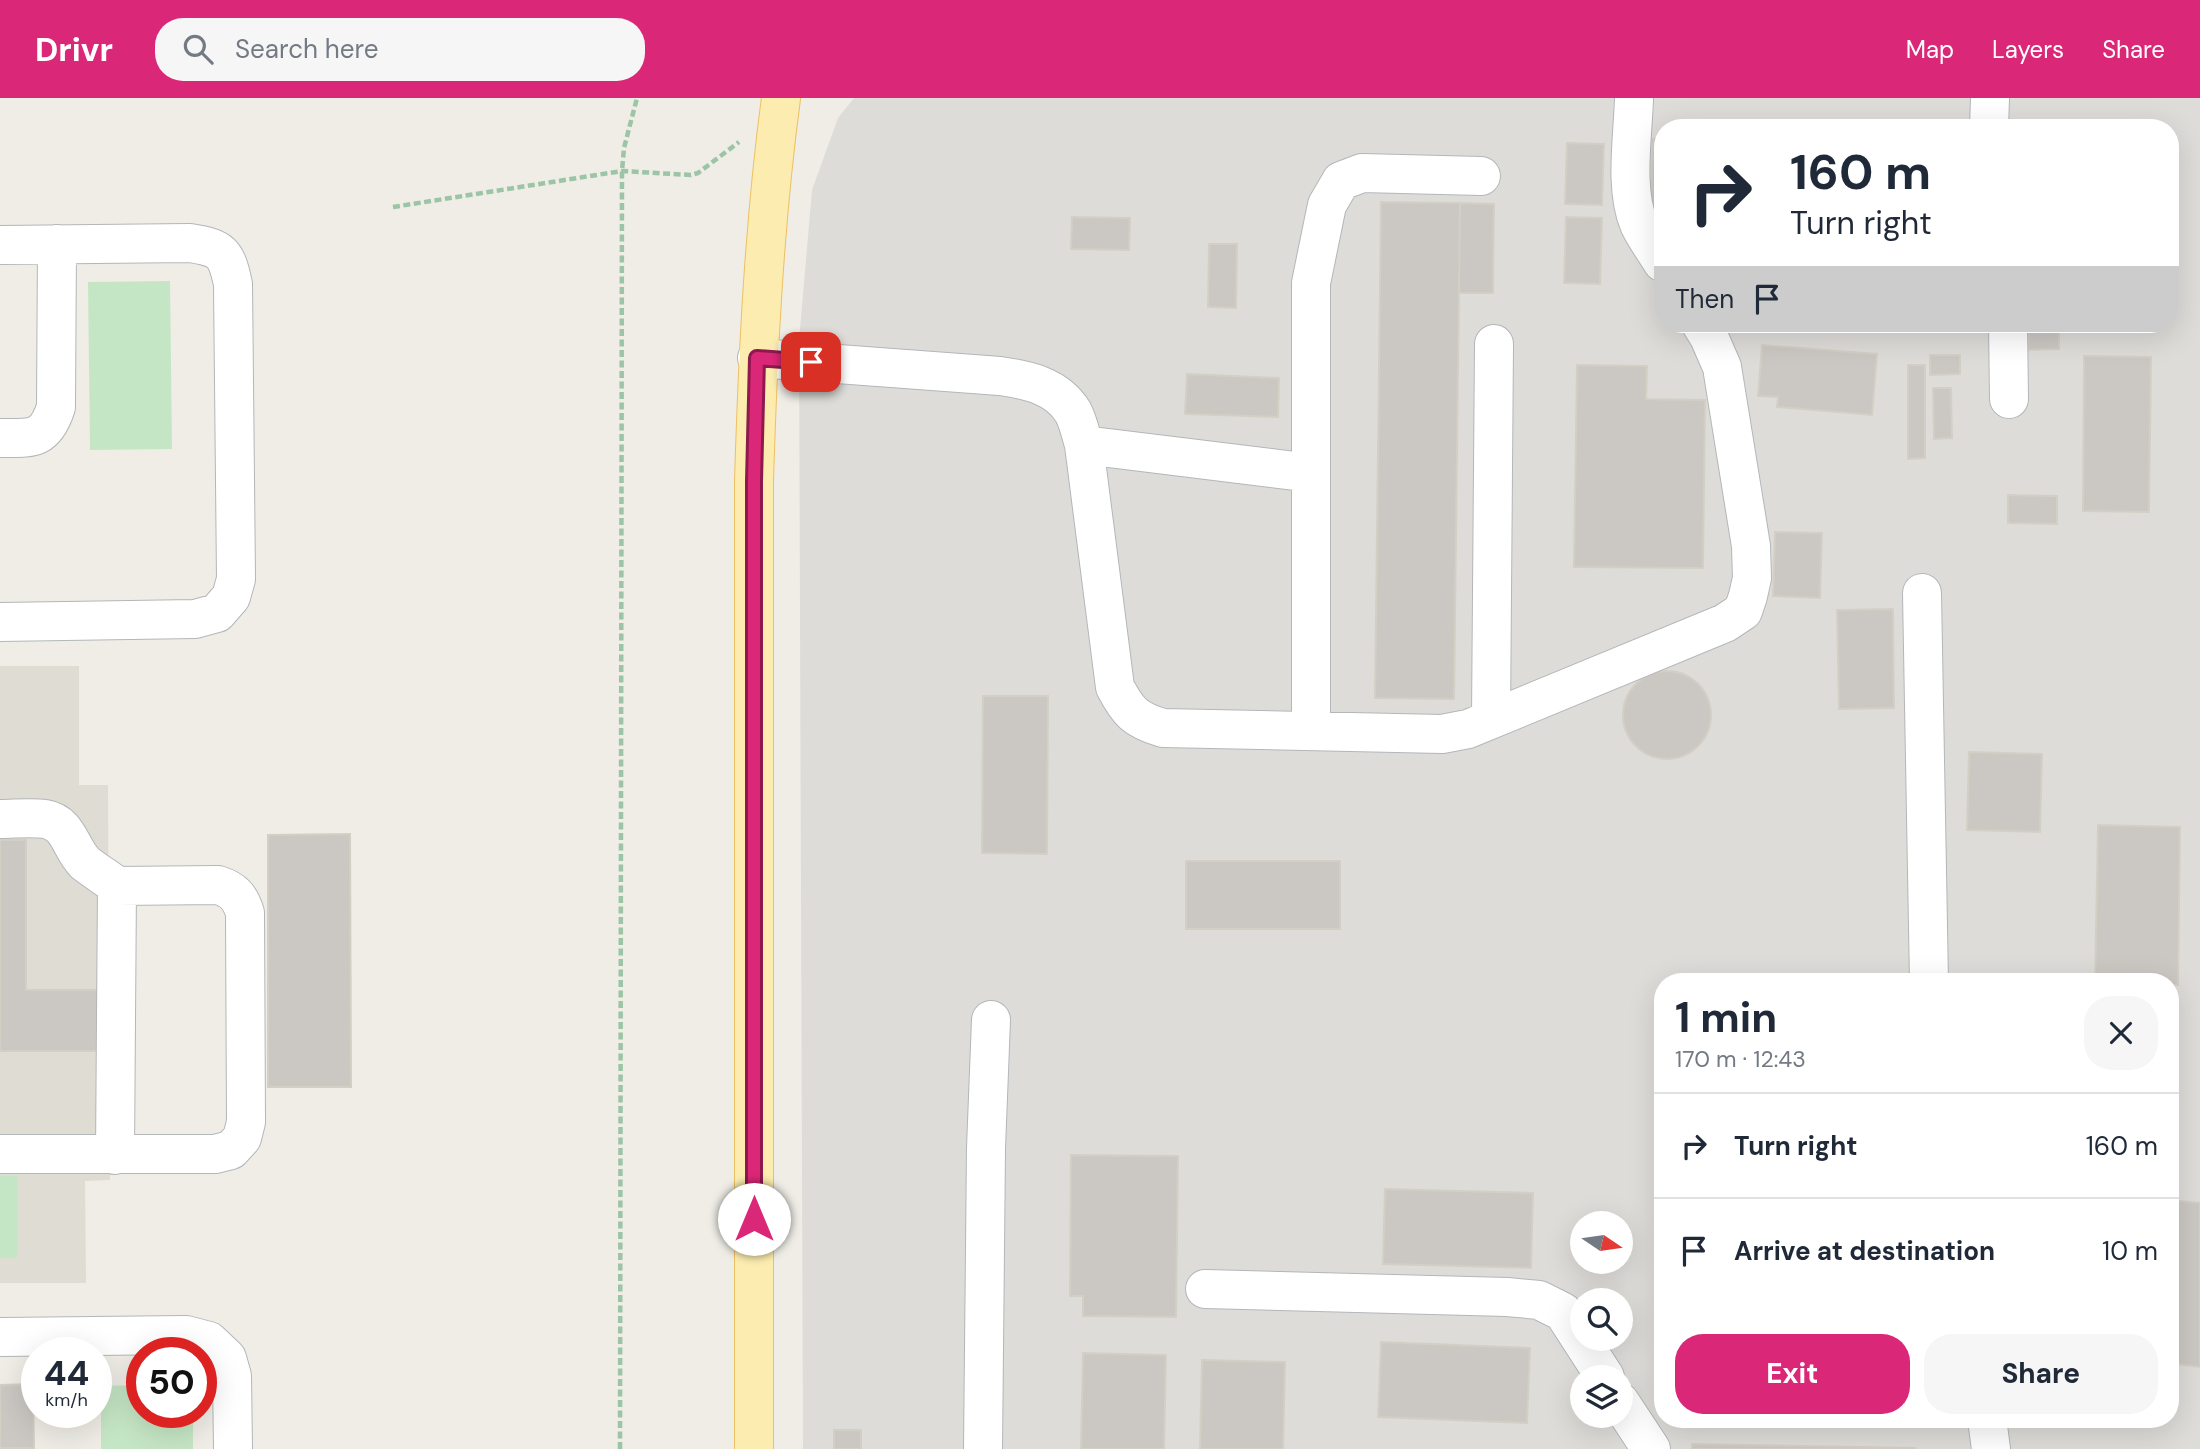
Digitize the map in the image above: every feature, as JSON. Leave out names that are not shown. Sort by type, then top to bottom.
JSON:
[{"type":"main road","points":[[754,1449],[754,481],[757,358],[765,240],[781,98]]},
{"type":"lane","points":[[1634,98],[1631,184],[1634,207],[1640,226],[1654,249]]},
{"type":"lane","points":[[1989,119],[1990,98]]},
{"type":"lane","points":[[1311,731],[1311,283],[1327,205],[1341,181],[1362,173],[1481,176]]},
{"type":"lane","points":[[0,245],[190,243],[211,247],[228,261],[233,284],[236,579],[231,597],[217,613],[195,619],[0,622]]},
{"type":"lane","points":[[0,438],[25,438],[41,434],[51,423],[56,407],[57,244]]},
{"type":"lane","points":[[757,358],[1000,376],[1030,380],[1055,392],[1073,413],[1084,445],[1115,687],[1127,709],[1143,722],[1163,728],[1442,734],[1468,729],[1725,624],[1743,611],[1752,578],[1751,546],[1722,367],[1707,333]]},
{"type":"lane","points":[[2008,333],[2009,399]]},
{"type":"lane","points":[[1492,719],[1494,344]]},
{"type":"lane","points":[[1084,445],[1311,473]]},
{"type":"lane","points":[[1922,593],[1929,973]]},
{"type":"lane","points":[[0,819],[46,819],[64,828],[86,863],[117,886],[218,885],[232,889],[241,900],[245,913],[246,1122],[242,1138],[231,1150],[215,1154],[0,1154]]},
{"type":"lane","points":[[115,1155],[117,886]]},
{"type":"lane","points":[[983,1449],[990,1020]]},
{"type":"lane","points":[[1205,1289],[1539,1300],[1563,1312],[1597,1365]]},
{"type":"lane","points":[[0,1337],[186,1335],[208,1341],[227,1358],[232,1376],[233,1449]]},
{"type":"lane","points":[[1633,1422],[1651,1449]]},
{"type":"lane","points":[[1988,1428],[1991,1449]]},
{"type":"path","points":[[620,1449],[622,171],[624,148],[637,98]]},
{"type":"path","points":[[393,207],[622,171],[691,175],[698,173],[744,139]]},
{"type":"shaded area","points":[[854,98],[2200,98],[2200,1449],[803,1449],[799,341],[812,190],[838,118]]},
{"type":"shaded area","points":[[0,666],[79,666],[79,785],[108,785],[110,1180],[85,1181],[86,1283],[0,1283]]},
{"type":"green space","points":[[170,281],[172,449],[90,450],[88,282]]},
{"type":"green space","points":[[0,1176],[18,1176],[17,1258],[0,1258]]},
{"type":"green space","points":[[126,1385],[126,1428],[193,1428],[193,1449],[101,1449],[101,1428],[112,1428],[112,1386]]},
{"type":"building","points":[[1653,139],[1654,139],[1654,211],[1651,211]]},
{"type":"building","points":[[1567,143],[1604,144],[1602,205],[1565,204]]},
{"type":"building","points":[[1381,202],[1460,203],[1454,699],[1375,698]]},
{"type":"building","points":[[1460,203],[1494,204],[1493,293],[1459,293]]},
{"type":"building","points":[[1072,217],[1130,218],[1129,250],[1071,249]]},
{"type":"building","points":[[1566,217],[1602,218],[1600,284],[1564,283]]},
{"type":"building","points":[[1209,244],[1237,244],[1236,308],[1208,307]]},
{"type":"building","points":[[2028,333],[2059,333],[2059,349],[2028,350]]},
{"type":"building","points":[[1762,345],[1877,354],[1872,415],[1777,407],[1778,397],[1758,396]]},
{"type":"building","points":[[1930,355],[1960,355],[1960,374],[1930,375]]},
{"type":"building","points":[[2084,356],[2151,357],[2149,512],[2083,511]]},
{"type":"building","points":[[1577,365],[1647,366],[1646,399],[1705,400],[1703,568],[1574,567]]},
{"type":"building","points":[[1908,365],[1925,365],[1925,458],[1908,459]]},
{"type":"building","points":[[1187,374],[1279,378],[1278,417],[1185,414]]},
{"type":"building","points":[[1933,388],[1951,388],[1952,438],[1934,439]]},
{"type":"building","points":[[2008,495],[2057,496],[2057,524],[2008,523]]},
{"type":"building","points":[[1775,532],[1822,533],[1820,598],[1773,596]]},
{"type":"building","points":[[1893,609],[1894,708],[1839,709],[1837,610]]},
{"type":"building","points":[[1667,671],[1684,674],[1698,684],[1708,698],[1711,715],[1708,732],[1698,746],[1684,756],[1667,759],[1650,756],[1636,746],[1626,732],[1623,715],[1626,698],[1636,684],[1650,674]]},
{"type":"building","points":[[983,696],[1048,696],[1047,854],[982,853]]},
{"type":"building","points":[[1969,752],[2042,754],[2040,832],[1967,830]]},
{"type":"building","points":[[2098,825],[2180,827],[2178,973],[2095,973]]},
{"type":"building","points":[[350,834],[351,1087],[268,1087],[268,835]]},
{"type":"building","points":[[0,840],[26,840],[26,990],[100,990],[99,1051],[0,1051]]},
{"type":"building","points":[[1186,861],[1340,861],[1340,929],[1186,929]]},
{"type":"building","points":[[1071,1155],[1178,1156],[1176,1317],[1083,1316],[1083,1296],[1070,1296]]},
{"type":"building","points":[[1385,1189],[1533,1193],[1531,1268],[1383,1264]]},
{"type":"building","points":[[2179,1201],[2200,1203],[2200,1367],[2179,1364]]},
{"type":"building","points":[[1381,1342],[1530,1348],[1527,1423],[1378,1417]]},
{"type":"building","points":[[1083,1353],[1166,1355],[1164,1449],[1081,1449]]},
{"type":"building","points":[[1202,1360],[1285,1362],[1283,1449],[1200,1449]]},
{"type":"building","points":[[21,1384],[21,1428],[34,1428],[34,1448],[0,1448],[0,1385]]},
{"type":"building","points":[[834,1430],[861,1430],[861,1449],[834,1449]]},
{"type":"building","points":[[1692,1444],[1915,1448],[1915,1449],[1692,1449]]},
{"type":"route","points":[[754,1219],[754,481],[757,358],[811,362]]}]
